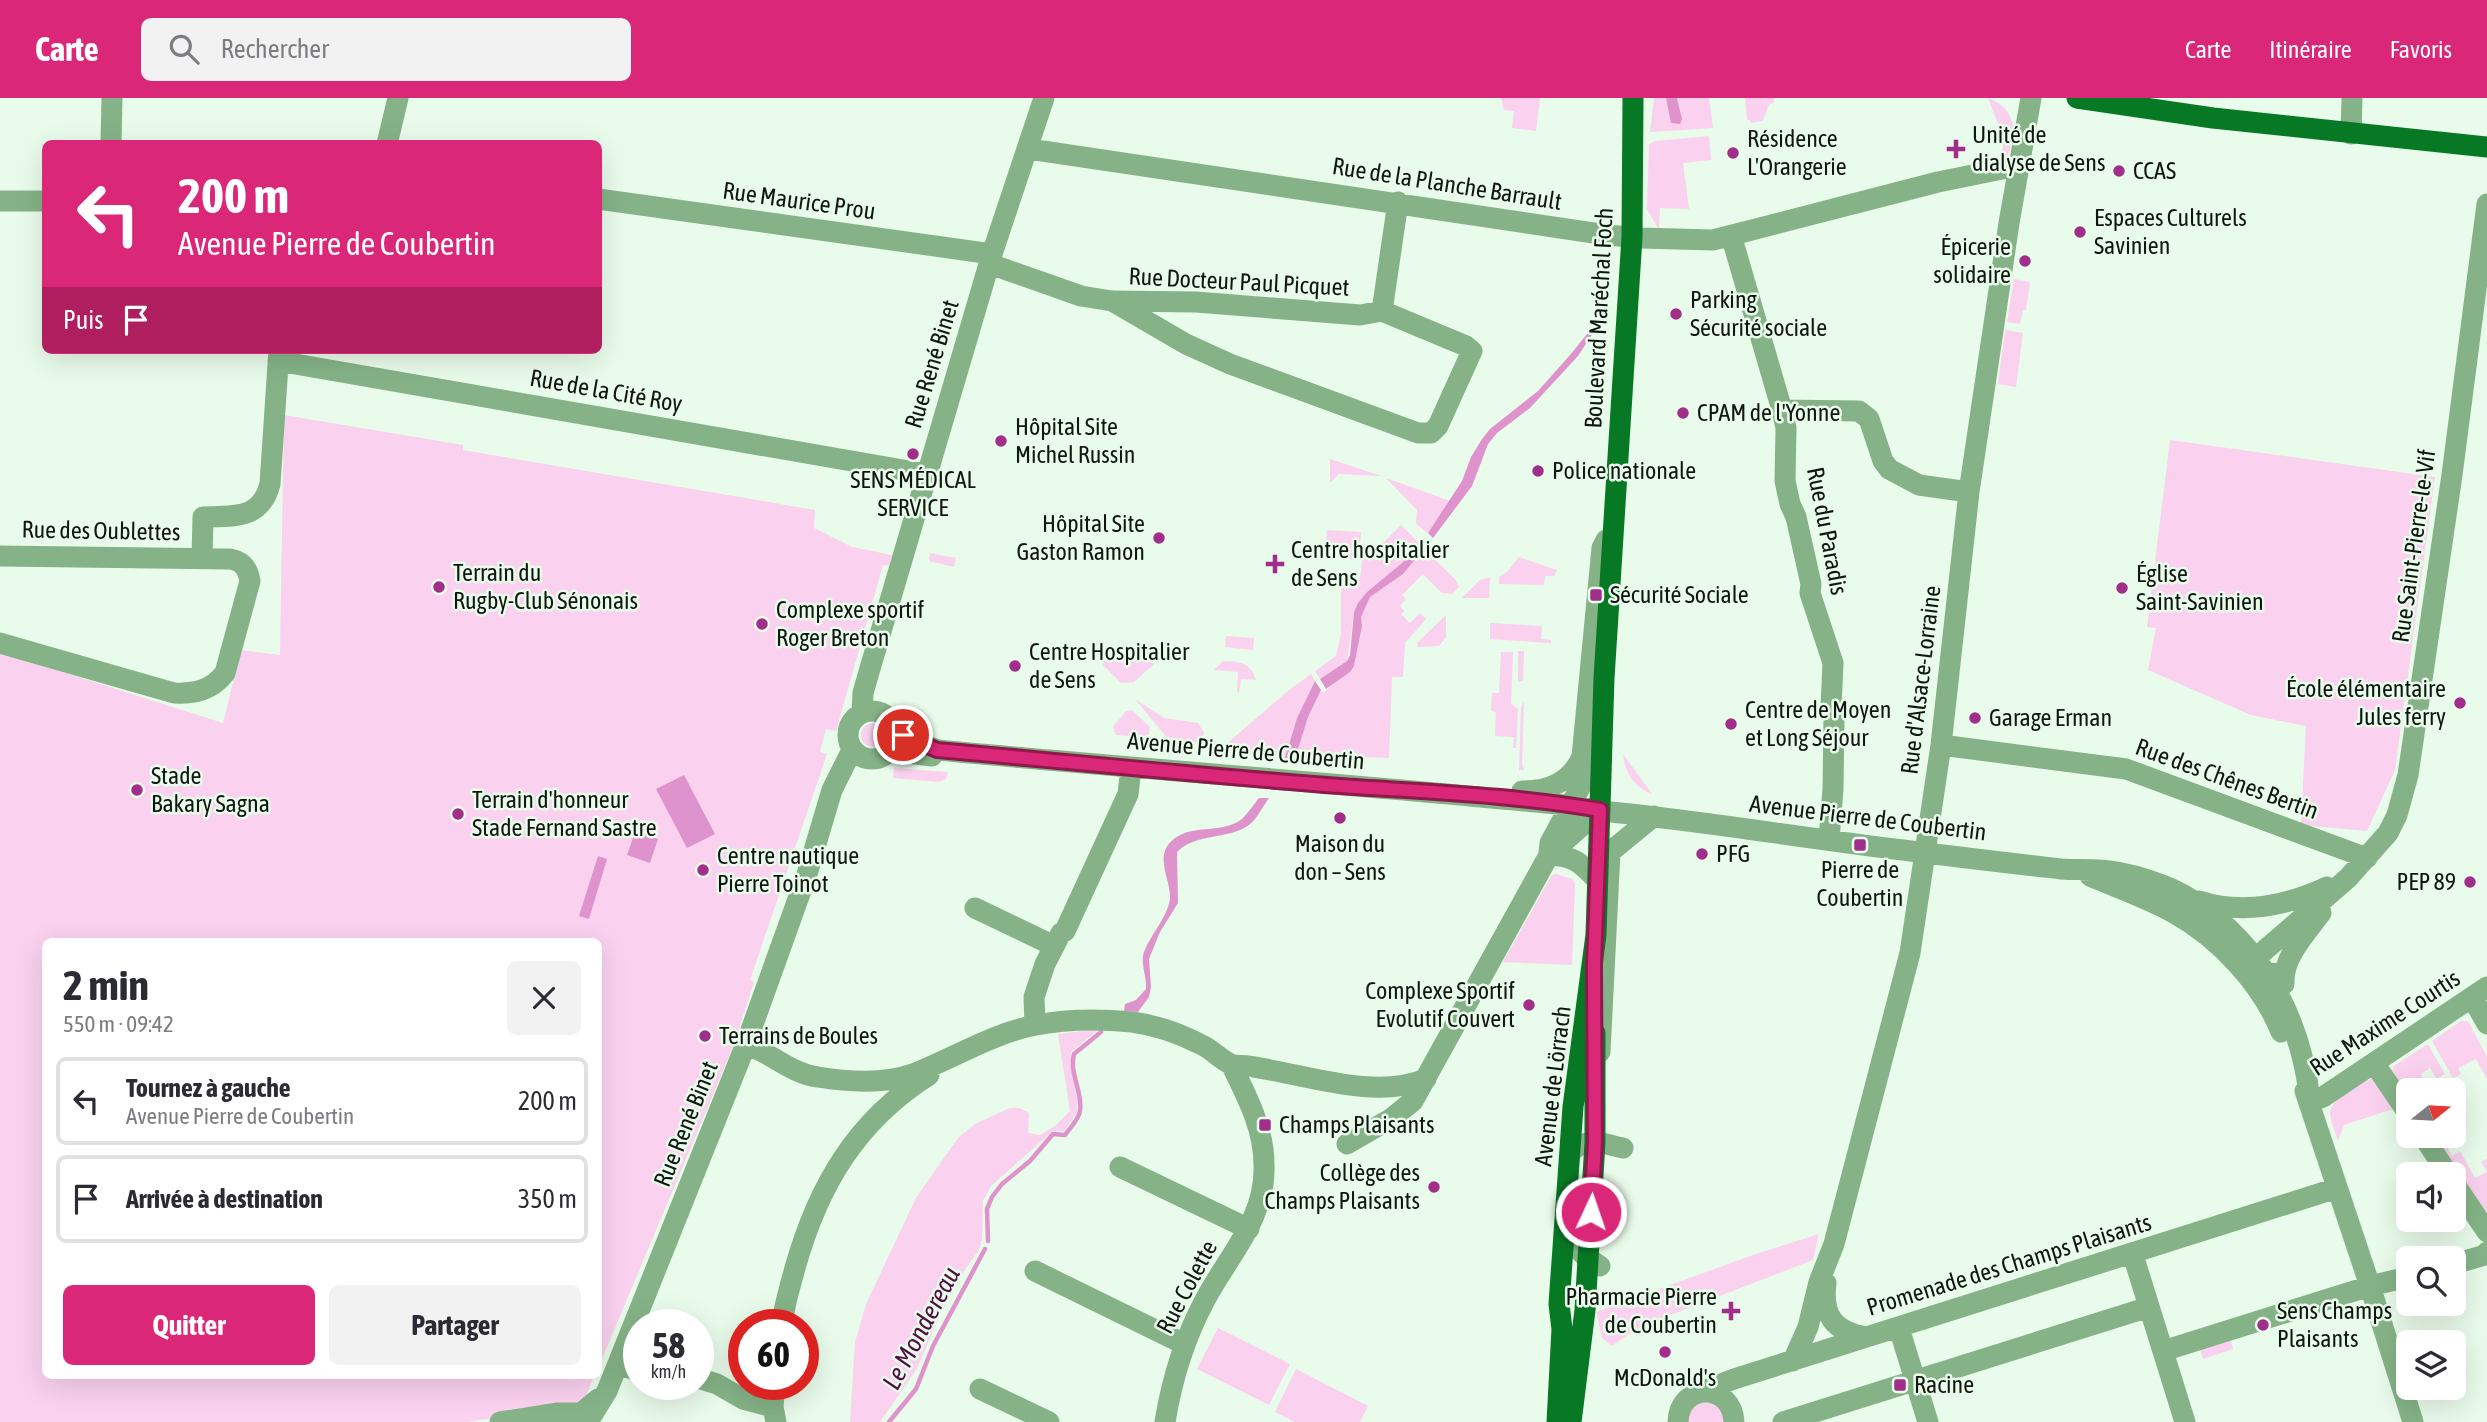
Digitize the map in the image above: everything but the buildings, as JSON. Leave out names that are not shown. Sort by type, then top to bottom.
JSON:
[{"type":"main road","points":[[2077,98],[2213,118],[2487,147]]},
{"type":"main road","name":"Boulevard Maréchal Foch","points":[[1600,810],[1611,538],[1615,523],[1632,237],[1636,102]]},
{"type":"main road","name":"Avenue de Lörrach","points":[[1571,1422],[1594,1263],[1594,965],[1600,810]]},
{"type":"main road","name":"Avenue de Lörrach","points":[[1557,1422],[1562,1329],[1559,1304],[1573,1107],[1594,965]]},
{"type":"street","points":[[111,140],[112,98]]},
{"type":"street","points":[[388,140],[398,98]]},
{"type":"street","name":"Rue René Binet","points":[[871,712],[863,693],[991,259],[1044,98]]},
{"type":"street","name":"Rue d'Alsace-Lorraine","points":[[1866,1337],[1852,1335],[1830,1317],[1824,1303],[1829,1261],[1910,953],[1941,745],[1969,492],[2031,98]]},
{"type":"street","points":[[2351,134],[2352,98]]},
{"type":"street","name":"Rue de la Planche Barrault","points":[[1029,149],[1632,237],[1713,240],[1938,182],[2019,167]]},
{"type":"street","points":[[0,201],[42,201]]},
{"type":"street","name":"Rue Maurice Prou","points":[[602,201],[991,259]]},
{"type":"street","name":"Rue Docteur Paul Picquet","points":[[991,259],[1081,296],[1112,301],[1195,302],[1342,315],[1382,311],[1398,202]]},
{"type":"street","name":"Rue Saint-Pierre-le-Vif","points":[[2264,971],[2368,858],[2388,833],[2397,815],[2408,775],[2452,475],[2487,204]]},
{"type":"street","name":"Rue du Paradis","points":[[1731,235],[1782,410],[1786,428],[1785,481],[1811,584],[1810,593],[1833,663],[1833,789],[1829,840]]},
{"type":"street","points":[[1112,301],[1186,344],[1230,364],[1418,433],[1430,433],[1438,426],[1472,351],[1466,345],[1382,311]]},
{"type":"street","name":"Rue de la Cité Roy","points":[[278,355],[926,474]]},
{"type":"street","name":"Rue des Oublettes","points":[[202,558],[203,517],[247,513],[262,504],[267,495],[270,484],[278,355]]},
{"type":"street","points":[[1782,410],[1860,411],[1871,423],[1886,467],[1915,484],[1969,492]]},
{"type":"street","name":"Boulevard Maréchal Foch","points":[[1566,778],[1582,757],[1602,548],[1615,523]]},
{"type":"street","name":"Rue des Oublettes","points":[[0,556],[202,558],[238,561],[245,567],[250,581],[225,673],[205,690],[188,694],[174,693],[0,643]]},
{"type":"street","name":"Boulevard Maréchal Foch","points":[[1570,805],[1587,769],[1594,698],[1604,678]]},
{"type":"street","points":[[871,712],[890,719],[894,739],[889,754],[877,760],[858,754],[848,738],[849,726],[871,712]]},
{"type":"street","name":"Avenue Pierre de Coubertin","points":[[894,739],[911,754],[1028,765],[1052,760],[1436,791],[1570,805],[1926,853],[2076,870],[2116,871],[2163,886],[2192,900],[2241,940],[2264,971],[2295,1031],[2307,1067],[2310,1102]]},
{"type":"street","name":"Rue des Chênes Bertin","points":[[1941,745],[2130,770],[2368,858]]},
{"type":"street","name":"Rue René Binet","points":[[589,1418],[608,1399],[607,1391],[746,1044],[807,874],[832,790],[858,754]]},
{"type":"street","points":[[1035,1025],[1034,997],[1061,933],[1065,931],[1128,794],[1131,768]]},
{"type":"street","name":"Avenue Pierre de Coubertin","points":[[1436,791],[1542,792],[1566,778]]},
{"type":"street","points":[[1549,855],[1550,843],[1570,805]]},
{"type":"street","points":[[1347,1144],[1392,1118],[1413,1101],[1549,855],[1600,810]]},
{"type":"street","points":[[1595,1142],[1610,852],[1654,816]]},
{"type":"street","points":[[1549,855],[1579,861],[1598,881]]},
{"type":"street","name":"Avenue Pierre de Coubertin","points":[[2076,870],[2176,914],[2224,951],[2264,971],[2278,1026],[2310,1102]]},
{"type":"street","name":"Rue Saint-Pierre-le-Vif","points":[[2192,900],[2240,909],[2276,905],[2303,898],[2348,878]]},
{"type":"street","name":"Rue Saint-Pierre-le-Vif","points":[[2264,971],[2301,940],[2348,878]]},
{"type":"street","points":[[975,908],[1055,946]]},
{"type":"street","points":[[2480,992],[2487,1024]]},
{"type":"street","name":"Rue Maxime Courtis","points":[[2310,1102],[2323,1097],[2480,992]]},
{"type":"street","points":[[784,1309],[799,1253],[830,1177],[882,1096],[911,1074],[969,1048],[1035,1025],[1108,1020],[1172,1031],[1203,1045],[1231,1065],[1253,1066],[1326,1082],[1386,1087],[1404,1087],[1426,1079]]},
{"type":"street","points":[[746,1044],[794,1069],[882,1096],[969,1048]]},
{"type":"street","points":[[2374,1063],[2396,1095]]},
{"type":"street","name":"Rue Colette","points":[[1165,1422],[1184,1343],[1203,1302],[1249,1229],[1261,1200],[1264,1180],[1263,1144],[1259,1125],[1231,1065]]},
{"type":"street","points":[[1379,1125],[1391,1106],[1386,1087]]},
{"type":"street","points":[[2310,1102],[2413,1422]]},
{"type":"street","points":[[1594,1263],[1580,1254],[1572,1233],[1576,1189],[1571,1155],[1582,1143],[1595,1142],[1623,1148]]},
{"type":"street","points":[[1120,1167],[1249,1229]]},
{"type":"street","name":"Promenade des Champs Plaisants","points":[[1698,1393],[2337,1188]]},
{"type":"street","points":[[2466,1201],[2487,1233]]},
{"type":"street","points":[[2466,1261],[2486,1255],[2487,1252]]},
{"type":"street","points":[[2133,1255],[2185,1422]]},
{"type":"street","name":"Rue d'Alsace-Lorraine","points":[[1793,1361],[1808,1327],[1819,1282],[1829,1261]]},
{"type":"street","points":[[1035,1271],[1184,1343]]},
{"type":"street","points":[[2162,1351],[2396,1280]]},
{"type":"street","points":[[1783,1422],[2149,1307]]},
{"type":"street","points":[[1899,1328],[1928,1422]]},
{"type":"street","points":[[618,1365],[623,1366]]},
{"type":"street","points":[[714,1383],[774,1415]]},
{"type":"street","points":[[980,1389],[1049,1422]]},
{"type":"street","points":[[1678,1422],[1679,1410],[1684,1402],[1698,1393],[1707,1392],[1724,1398],[1734,1414],[1734,1422]]},
{"type":"street","points":[[500,1422],[558,1413],[589,1418]]},
{"type":"shaded area","points":[[1501,98],[1540,98],[1536,131],[1512,128],[1514,111],[1504,110]]},
{"type":"shaded area","points":[[1654,98],[1666,98],[1671,123],[1682,119],[1677,98],[1709,98],[1713,128],[1650,132]]},
{"type":"shaded area","points":[[1666,98],[1677,98],[1682,119],[1680,124],[1671,123]]},
{"type":"shaded area","points":[[1745,98],[1774,98],[1774,103],[1769,104],[1763,121],[1751,123],[1747,120]]},
{"type":"shaded area","points":[[1988,98],[2004,108],[2012,122],[2013,139],[2007,157],[2001,159],[2004,139]]},
{"type":"shaded area","points":[[1709,136],[1711,160],[1683,163],[1689,209],[1660,208],[1659,230],[1647,209],[1649,144]]},
{"type":"shaded area","points":[[2014,279],[2030,282],[2026,310],[2023,310],[2020,324],[2007,322]]},
{"type":"shaded area","points":[[1605,303],[1610,307],[1578,356],[1530,408],[1497,433],[1488,444],[1472,486],[1433,538],[1428,533],[1462,481],[1471,457],[1482,439],[1490,429],[1538,391],[1587,334]]},
{"type":"shaded area","points":[[2005,330],[2023,333],[2016,387],[1998,384]]},
{"type":"shaded area","points":[[284,415],[463,445],[463,450],[815,510],[814,528],[852,547],[892,555],[889,566],[883,565],[836,731],[826,729],[820,752],[827,754],[750,980],[754,982],[733,1047],[602,1359],[602,938],[42,938],[42,1379],[593,1379],[584,1401],[467,1422],[0,1422],[0,652],[223,723],[241,650],[280,655]]},
{"type":"shaded area","points":[[2170,440],[2435,477],[2395,770],[2367,831],[2301,825],[2306,726],[2251,715],[2148,670],[2156,628],[2147,627]]},
{"type":"shaded area","points":[[1330,459],[1381,476],[1339,474],[1330,483]]},
{"type":"shaded area","points":[[1386,478],[1450,501],[1428,533],[1416,524],[1417,510]]},
{"type":"shaded area","points":[[1401,525],[1420,544],[1358,603],[1354,612],[1347,661],[1320,679],[1315,671],[1336,656],[1341,634],[1341,580],[1360,580],[1362,560],[1334,558],[1335,543],[1326,542],[1327,530],[1361,532],[1360,543],[1371,555]]},
{"type":"shaded area","points":[[1420,544],[1424,549],[1403,574],[1370,597],[1361,617],[1362,626],[1354,666],[1326,689],[1320,679],[1347,661],[1350,655],[1354,612],[1358,603]]},
{"type":"shaded area","points":[[1424,549],[1455,579],[1459,587],[1452,594],[1442,593],[1423,574],[1402,595],[1406,599],[1400,606],[1404,611],[1401,614],[1410,623],[1420,613],[1426,619],[1405,643],[1403,677],[1392,677],[1389,758],[1345,756],[1339,763],[1295,759],[1308,717],[1321,690],[1323,693],[1354,666],[1362,626],[1361,617],[1370,597],[1403,574]]},
{"type":"shaded area","points":[[930,553],[956,558],[954,567],[929,561]]},
{"type":"shaded area","points":[[1519,557],[1557,570],[1554,576],[1545,576],[1544,585],[1499,584],[1499,577],[1507,572]]},
{"type":"shaded area","points":[[1490,577],[1489,598],[1462,598],[1480,580]]},
{"type":"shaded area","points":[[1446,615],[1446,637],[1439,646],[1418,647],[1417,643]]},
{"type":"shaded area","points":[[1490,623],[1542,626],[1541,639],[1551,640],[1551,643],[1490,639]]},
{"type":"shaded area","points":[[1226,636],[1254,638],[1253,650],[1225,647]]},
{"type":"shaded area","points":[[1518,651],[1524,651],[1523,681],[1518,682]]},
{"type":"shaded area","points":[[1501,652],[1513,652],[1511,704],[1518,709],[1516,748],[1513,748],[1514,737],[1495,736],[1496,712],[1491,711],[1492,693],[1499,693]]},
{"type":"shaded area","points":[[1114,653],[1148,656],[1154,664],[1134,682],[1121,683],[1103,665],[1103,659]]},
{"type":"shaded area","points":[[1223,661],[1248,666],[1256,680],[1241,679],[1239,693],[1237,692],[1238,672],[1214,670]]},
{"type":"shaded area","points":[[1311,674],[1315,681],[1297,718],[1285,758],[1246,754],[1246,748],[1233,746],[1232,753],[1217,752],[1289,690]]},
{"type":"shaded area","points":[[1315,681],[1321,690],[1308,717],[1295,759],[1285,758],[1297,718]]},
{"type":"shaded area","points":[[1135,699],[1164,718],[1198,723],[1204,733],[1200,742],[1168,739]]},
{"type":"shaded area","points":[[1524,701],[1524,770],[1519,770],[1521,707]]},
{"type":"shaded area","points":[[1132,710],[1150,727],[1149,734],[1142,737],[1116,735],[1113,727],[1126,711]]},
{"type":"shaded area","points":[[873,723],[882,726],[885,735],[882,744],[873,747],[864,744],[861,735],[864,726]]},
{"type":"shaded area","points":[[1623,754],[1652,794],[1632,778]]},
{"type":"shaded area","points":[[894,768],[948,772],[946,779],[939,782],[893,778]]},
{"type":"shaded area","points":[[684,775],[715,834],[687,848],[656,789]]},
{"type":"shaded area","points":[[1259,798],[1269,798],[1249,825],[1241,830],[1193,842],[1177,852],[1178,903],[1160,932],[1149,959],[1149,997],[1138,1012],[1124,1011],[1125,1004],[1136,1000],[1146,989],[1144,952],[1169,904],[1164,861],[1168,845],[1175,838],[1191,831],[1234,824],[1242,819]]},
{"type":"shaded area","points":[[635,832],[658,839],[650,863],[627,855]]},
{"type":"shaded area","points":[[598,856],[607,859],[589,919],[579,916]]},
{"type":"shaded area","points":[[1552,875],[1572,879],[1575,883],[1572,965],[1503,962]]},
{"type":"shaded area","points":[[2461,1021],[2468,1021],[2487,1057],[2487,1079],[2476,1059],[2458,1068],[2461,1074],[2453,1078],[2432,1041]]},
{"type":"shaded area","points":[[1099,1029],[1071,1052],[1078,1106],[1073,1118],[1064,1131],[1053,1131],[991,1186],[983,1201],[979,1250],[943,1309],[916,1370],[880,1422],[850,1422],[855,1342],[866,1304],[916,1198],[958,1138],[975,1124],[1010,1108],[1019,1108],[1029,1113],[1028,1133],[1040,1135],[1055,1126],[1070,1111],[1058,1034]]},
{"type":"shaded area","points":[[2428,1044],[2445,1074],[2436,1078],[2430,1068],[2421,1074],[2422,1078],[2396,1078],[2392,1070],[2395,1065]]},
{"type":"shaded area","points":[[2374,1078],[2394,1111],[2344,1125],[2338,1141],[2330,1116],[2332,1107],[2348,1091]]},
{"type":"shaded area","points":[[2448,1148],[2452,1156],[2460,1151],[2475,1178],[2487,1172],[2487,1216],[2466,1185],[2466,1162],[2450,1162],[2441,1149]]},
{"type":"shaded area","points":[[2487,1159],[2487,1172],[2481,1162]]},
{"type":"shaded area","points":[[1819,1234],[1813,1260],[1655,1321],[1630,1333],[1612,1346],[1602,1338],[1596,1312]]},
{"type":"shaded area","points":[[1218,1328],[1290,1364],[1269,1405],[1197,1369]]},
{"type":"shaded area","points":[[2231,1340],[2233,1349],[2203,1359],[2200,1349]]},
{"type":"shaded area","points":[[1296,1369],[1368,1406],[1360,1422],[1295,1422],[1275,1412]]},
{"type":"shaded area","points":[[1694,1402],[1719,1403],[1726,1422],[1685,1422]]},
{"type":"waterway","name":"Le Mondereau","points":[[988,1241],[987,1209],[992,1197],[1002,1184],[1030,1161],[1053,1134],[1065,1135],[1078,1117],[1080,1097],[1073,1069],[1074,1054],[1101,1032]]},
{"type":"waterway","name":"Le Mondereau","points":[[889,1422],[916,1389],[933,1346],[985,1249]]},
{"type":"place","name":"Unité de dialyse de Sens","points":[[1956,149]]},
{"type":"place","name":"Résidence L'Orangerie","points":[[1733,153]]},
{"type":"place","name":"CCAS","points":[[2119,171]]},
{"type":"place","name":"Espaces Culturels Savinien","points":[[2080,232]]},
{"type":"place","name":"Épicerie solidaire","points":[[2025,261]]},
{"type":"place","name":"Parking Sécurité sociale","points":[[1676,314]]},
{"type":"place","name":"CPAM de l'Yonne","points":[[1683,413]]},
{"type":"place","name":"Hôpital Site Michel Russin","points":[[1001,441]]},
{"type":"place","name":"SENS MÉDICAL SERVICE","points":[[913,454]]},
{"type":"place","name":"Police nationale","points":[[1538,471]]},
{"type":"place","name":"Hôpital Site Gaston Ramon","points":[[1159,538]]},
{"type":"place","name":"Centre hospitalier de Sens","points":[[1275,564]]},
{"type":"place","name":"Terrain du Rugby-Club Sénonais","points":[[439,587]]},
{"type":"place","name":"Église Saint-Savinien","points":[[2122,588]]},
{"type":"place","name":"Sécurité Sociale","points":[[1596,595]]},
{"type":"place","name":"Complexe sportif Roger Breton","points":[[762,624]]},
{"type":"place","name":"Centre Hospitalier de Sens","points":[[1015,666]]},
{"type":"place","name":"École élémentaire Jules ferry","points":[[2460,703]]},
{"type":"place","name":"Garage Erman","points":[[1975,718]]},
{"type":"place","name":"Centre de Moyen et Long Séjour","points":[[1731,724]]},
{"type":"place","name":"Stade Bakary Sagna","points":[[137,790]]},
{"type":"place","name":"Terrain d'honneur Stade Fernand Sastre","points":[[458,814]]},
{"type":"place","name":"Maison du don – Sens","points":[[1340,818]]},
{"type":"place","name":"Pierre de Coubertin","points":[[1860,845]]},
{"type":"place","name":"PFG","points":[[1702,854]]},
{"type":"place","name":"Centre nautique Pierre Toinot","points":[[703,870]]},
{"type":"place","name":"PEP 89","points":[[2470,882]]},
{"type":"place","name":"Complexe Sportif Evolutif Couvert","points":[[1529,1005]]},
{"type":"place","name":"Terrains de Boules","points":[[705,1036]]},
{"type":"place","name":"Champs Plaisants","points":[[1265,1125]]},
{"type":"place","name":"Collège des Champs Plaisants","points":[[1434,1187]]},
{"type":"place","name":"Pharmacie Pierre de Coubertin","points":[[1731,1311]]},
{"type":"place","name":"Sens Champs Plaisants","points":[[2263,1325]]},
{"type":"place","name":"McDonald's","points":[[1665,1352]]},
{"type":"place","name":"Racine","points":[[1900,1385]]},
{"type":"route","points":[[903,735],[937,750],[1213,776],[1436,791],[1600,810],[1594,965],[1595,1142],[1591,1212]]}]
